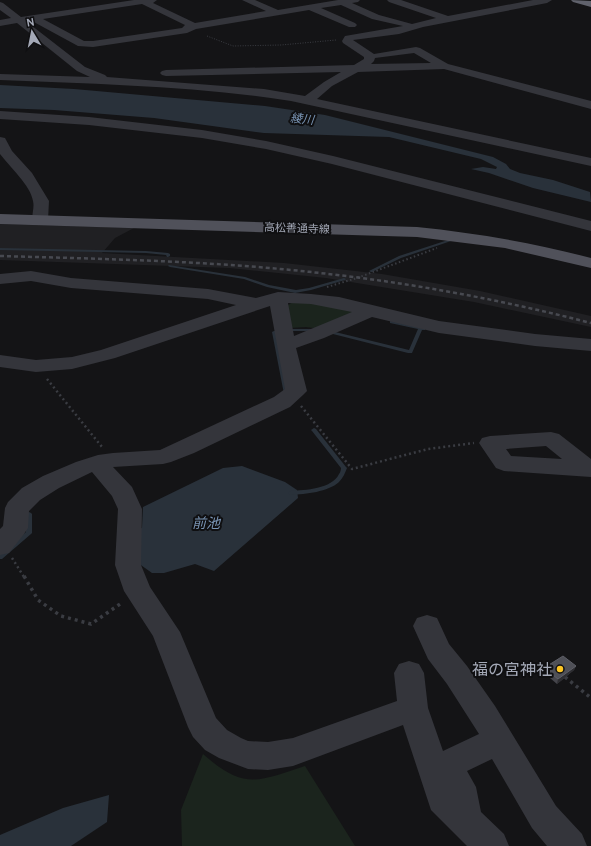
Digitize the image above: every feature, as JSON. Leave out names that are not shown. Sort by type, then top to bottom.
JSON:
[{"type":"highway","points":[[576,0],[591,4]]},
{"type":"main road","name":"高松善通寺線","points":[[0,219],[388,231],[462,237],[523,246],[591,262]]},
{"type":"street","points":[[247,0],[278,13]]},
{"type":"street","points":[[33,18],[82,44],[93,44],[355,0]]},
{"type":"street","points":[[392,0],[447,19]]},
{"type":"street","points":[[346,39],[403,30],[412,26],[547,0]]},
{"type":"street","points":[[0,23],[147,1],[191,28]]},
{"type":"street","points":[[342,2],[387,20],[397,20],[412,26]]},
{"type":"street","points":[[0,5],[18,21],[83,70],[95,76],[120,81]]},
{"type":"street","points":[[312,8],[352,25]]},
{"type":"street","points":[[18,32],[31,30]]},
{"type":"street","points":[[375,34],[413,50],[444,66],[591,104]]},
{"type":"street","points":[[346,39],[368,53],[370,56]]},
{"type":"street","points":[[67,59],[88,57],[93,44]]},
{"type":"street","points":[[370,56],[413,50]]},
{"type":"street","points":[[308,100],[328,84],[369,61],[370,56]]},
{"type":"street","points":[[83,70],[142,74],[444,66]]},
{"type":"street","points":[[0,77],[120,81],[264,93],[308,100],[591,162]]},
{"type":"street","points":[[0,115],[50,118],[202,134],[266,145],[340,162],[591,226]]},
{"type":"street","points":[[40,220],[41,201],[27,176],[6,153],[5,133],[37,124],[50,118]]},
{"type":"street","points":[[1,278],[31,276],[71,283],[208,294],[259,304]]},
{"type":"street","points":[[5,551],[15,528],[17,508],[31,494],[51,482],[84,466],[163,457],[186,448],[290,396],[284,336],[278,297]]},
{"type":"street","points":[[0,361],[36,366],[72,363],[108,354],[278,297],[339,303],[438,328],[535,340],[591,345]]},
{"type":"street","points":[[284,336],[322,332],[369,311]]},
{"type":"street","points":[[490,443],[551,439],[589,469]]},
{"type":"street","points":[[103,465],[123,493],[130,509],[128,565],[138,591],[166,632],[204,727],[216,740],[230,748],[248,755],[268,756],[293,752],[413,708]]},
{"type":"street","points":[[428,626],[438,651],[457,675],[484,715],[544,817],[570,846]]},
{"type":"street","points":[[409,672],[413,708],[443,799],[492,846]]},
{"type":"street","points":[[466,822],[459,788],[446,765],[498,740]]},
{"type":"path","points":[[191,28],[233,46],[281,45],[346,39]]},
{"type":"path","points":[[298,298],[316,290],[454,242],[462,237]]},
{"type":"path","points":[[36,366],[103,465]]},
{"type":"path","points":[[290,396],[297,401],[352,469],[426,450],[463,443],[490,443]]},
{"type":"path","points":[[5,551],[31,587],[38,600],[61,616],[91,624],[138,591]]},
{"type":"path","points":[[565,677],[591,698]]},
{"type":"shaded area","points":[[0,224],[134,228],[115,238],[102,253],[284,263],[382,274],[480,291],[591,316],[591,327],[474,302],[326,278],[229,268],[0,260]]},
{"type":"shaded area","points":[[293,302],[318,302],[357,313],[321,329],[306,327],[289,328],[285,307]]},
{"type":"shaded area","points":[[203,754],[217,766],[229,773],[240,778],[251,780],[274,776],[305,766],[355,846],[182,846],[181,810]]},
{"type":"water","name":"綾川","points":[[0,85],[74,89],[265,106],[325,115],[493,157],[506,164],[510,169],[520,173],[553,180],[590,192],[591,202],[533,188],[489,173],[471,169],[483,167],[496,169],[497,167],[481,159],[389,137],[264,133],[154,118],[54,110],[0,108]]},
{"type":"water","name":"前池","points":[[242,466],[285,482],[297,490],[298,498],[214,571],[195,564],[164,573],[152,573],[138,563],[137,529],[142,528],[143,507],[223,468]]},
{"type":"water","points":[[109,795],[107,822],[71,846],[0,846],[0,835],[63,808]]},
{"type":"building","points":[[563,656],[576,666],[558,679],[544,668]]},
{"type":"waterway","points":[[371,271],[400,257],[449,241]]},
{"type":"waterway","points":[[0,249],[146,252],[168,254],[168,256]]},
{"type":"waterway","points":[[170,266],[245,278],[268,286],[296,292]]},
{"type":"waterway","points":[[296,292],[344,279]]},
{"type":"waterway","points":[[392,322],[423,329]]},
{"type":"waterway","points":[[331,332],[410,352],[420,329]]},
{"type":"waterway","points":[[286,394],[274,332],[317,330]]},
{"type":"waterway","points":[[291,493],[306,492],[323,488],[337,481],[342,475],[344,468],[314,430]]},
{"type":"waterway","points":[[0,557],[29,533],[29,514]]},
{"type":"railway","points":[[0,256],[200,263],[320,273],[457,293],[591,323]]},
{"type":"place","name":"福の宮神社","points":[[560,669]]}]
